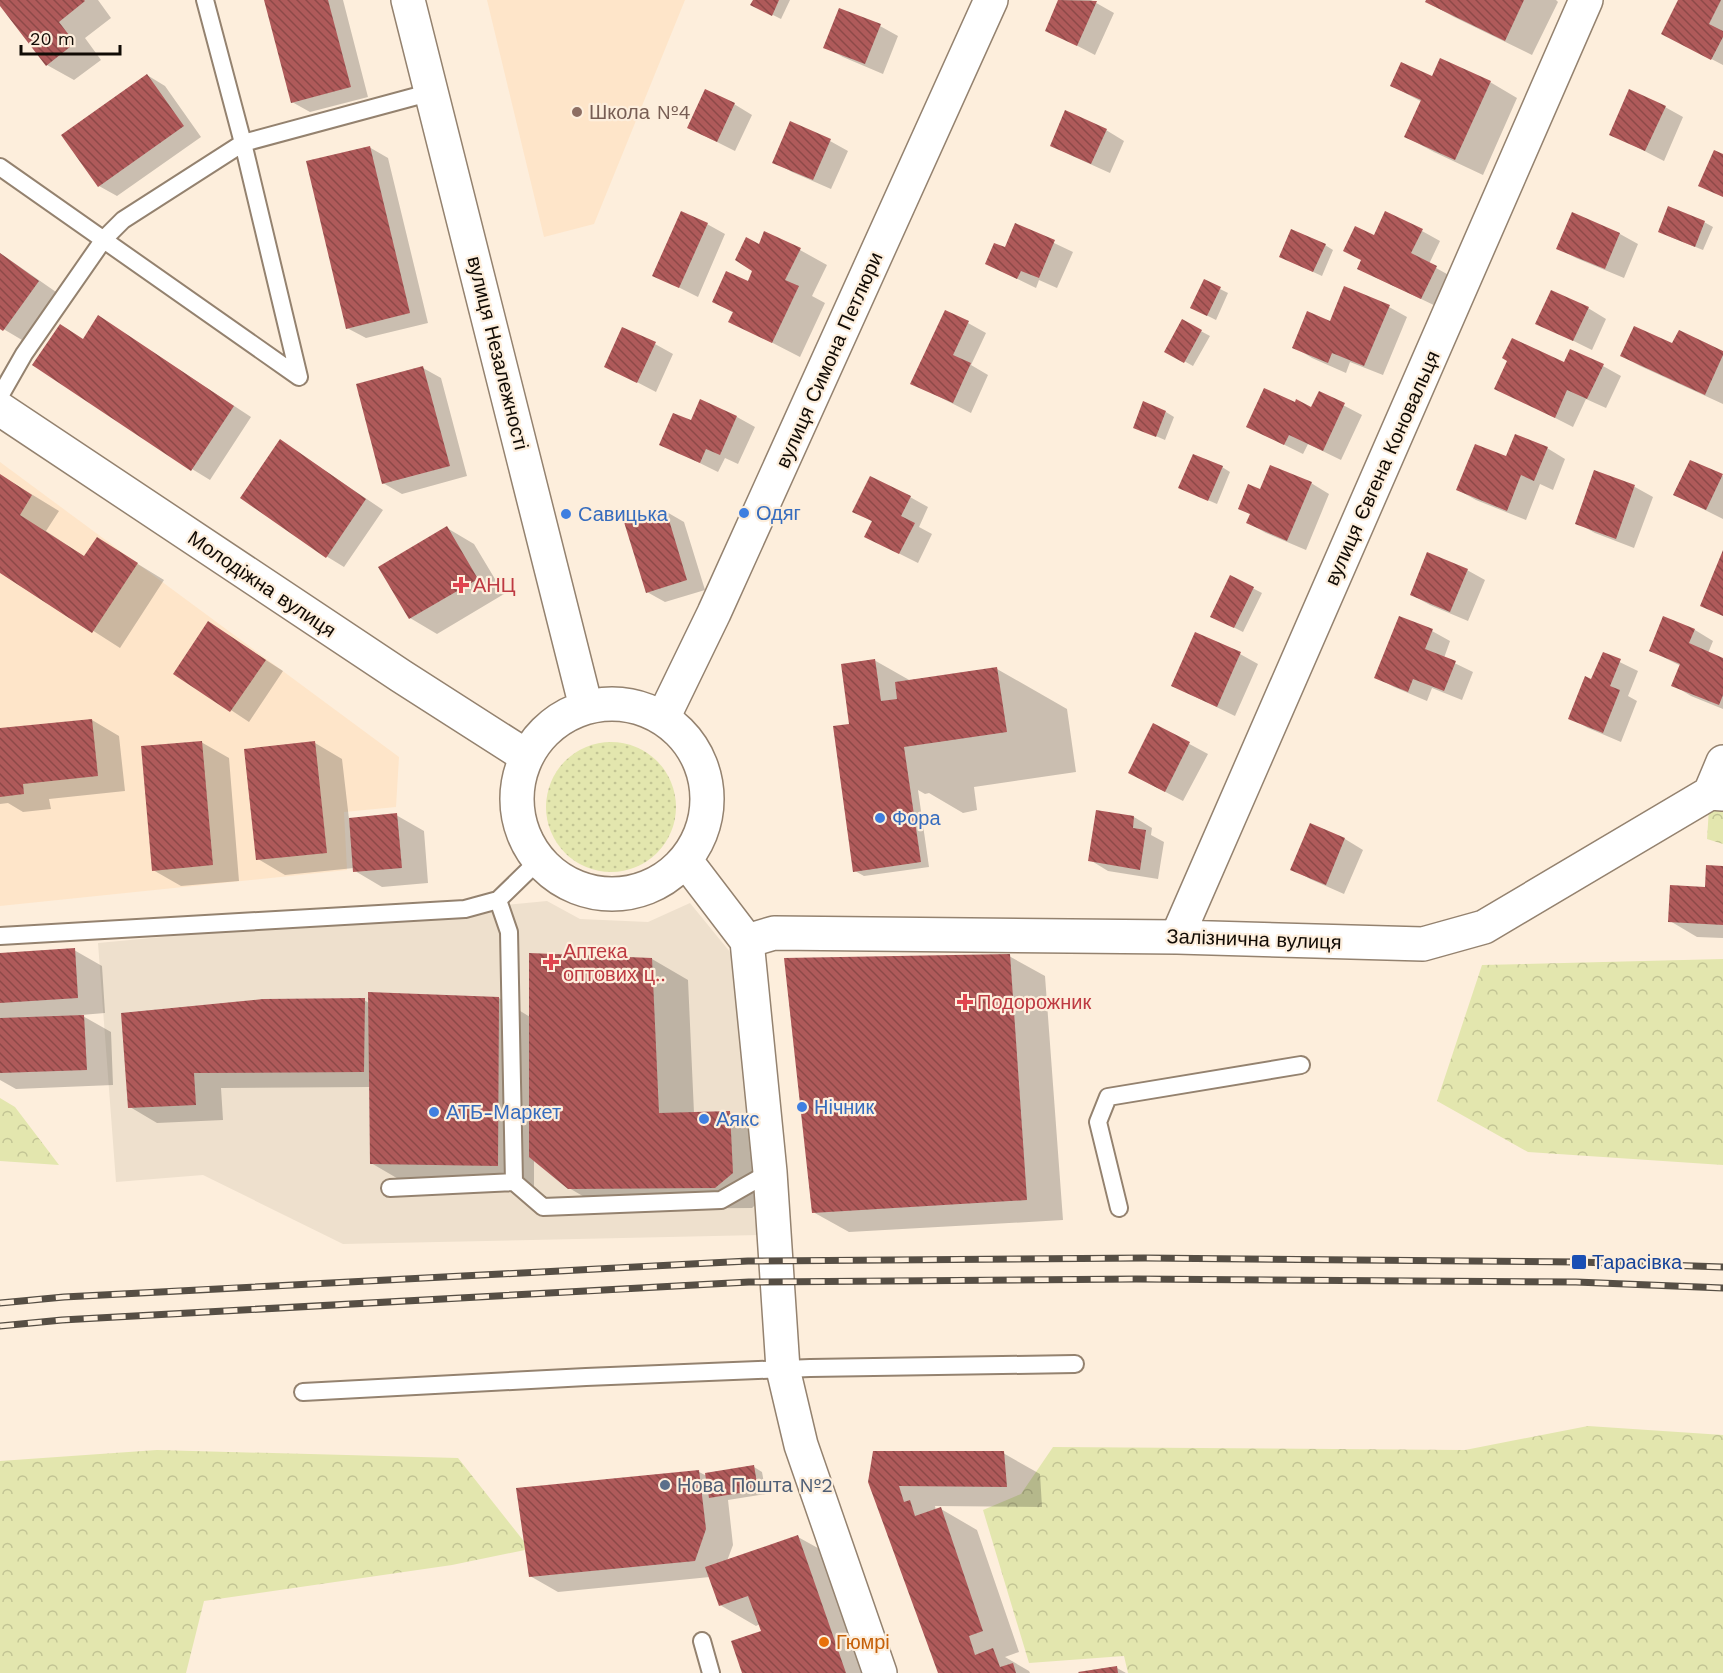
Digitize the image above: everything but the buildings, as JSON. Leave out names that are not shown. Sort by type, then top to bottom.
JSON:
[{"type":"street","name":"вулиця Незалежності","points":[[408,0],[586,706]]},
{"type":"street","name":"вулиця Симона Петлюри","points":[[663,718],[719,602],[991,0]]},
{"type":"street","name":"вулиця Євгена Коновальця","points":[[1177,937],[1586,0]]},
{"type":"street","name":"Молодіжна вулиця","points":[[0,409],[401,676],[526,756]]},
{"type":"street","points":[[619,703],[639,707],[663,718],[687,740],[703,768],[708,801],[702,833],[686,861],[665,879],[640,891],[612,896],[585,892],[559,880],[538,861],[524,838],[516,810],[517,782],[526,756],[541,734],[562,717],[586,706],[619,703]]},
{"type":"street","points":[[1716,793],[1723,762]]},
{"type":"street","name":"Залізнична вулиця","points":[[747,941],[774,933],[1177,937],[1423,945],[1484,927],[1716,793]]},
{"type":"street","points":[[686,861],[747,941],[770,1172],[783,1369],[801,1445],[880,1673]]},
{"type":"lane","points":[[0,167],[298,377],[243,143],[205,0]]},
{"type":"lane","points":[[0,396],[24,354],[104,239],[123,220],[243,143],[432,92]]},
{"type":"lane","points":[[0,936],[465,909],[498,900],[538,861]]},
{"type":"lane","points":[[498,900],[509,932],[514,1182]]},
{"type":"lane","points":[[1119,1209],[1098,1122],[1108,1096],[1301,1065]]},
{"type":"lane","points":[[390,1188],[514,1182],[543,1207],[721,1200],[770,1172]]},
{"type":"lane","points":[[303,1392],[783,1369],[1075,1364]]},
{"type":"lane","points":[[702,1641],[711,1673]]},
{"type":"shaded area","name":"Школа №4","points":[[487,0],[685,0],[594,224],[544,237]]},
{"type":"shaded area","points":[[0,462],[399,757],[396,807],[344,812],[347,870],[0,906]]},
{"type":"shaded area","points":[[547,901],[580,919],[648,922],[690,903],[739,963],[760,1235],[343,1244],[203,1175],[116,1182],[98,943]]},
{"type":"green space","points":[[611,742],[636,747],[657,761],[671,782],[676,807],[671,832],[657,853],[636,867],[611,872],[586,867],[565,853],[551,832],[546,807],[551,782],[565,761],[586,747]]},
{"type":"green space","points":[[1710,793],[1723,794],[1723,844],[1707,839]]},
{"type":"green space","points":[[1723,959],[1723,1165],[1528,1152],[1437,1101],[1482,965]]},
{"type":"green space","points":[[0,1098],[15,1107],[59,1165],[0,1161]]},
{"type":"green space","points":[[1588,1426],[1723,1435],[1723,1673],[1128,1673],[1124,1656],[1029,1663],[983,1510],[1021,1494],[1053,1447],[1465,1450]]},
{"type":"green space","points":[[157,1450],[458,1458],[530,1549],[452,1565],[204,1601],[186,1673],[0,1673],[0,1461]]},
{"type":"railway","points":[[0,1303],[64,1297],[748,1261],[1145,1258],[1579,1262],[1723,1267]]},
{"type":"railway","points":[[0,1326],[62,1320],[749,1282],[1136,1279],[1576,1282],[1723,1288]]},
{"type":"place","name":"Школа №4","points":[[577,112]]},
{"type":"place","name":"Одяг","points":[[744,513]]},
{"type":"place","name":"Савицька","points":[[566,514]]},
{"type":"place","name":"АНЦ","points":[[461,585]]},
{"type":"place","name":"Фора","points":[[880,818]]},
{"type":"place","name":"Аптека оптових ц‥","points":[[551,962]]},
{"type":"place","name":"Подорожник","points":[[965,1002]]},
{"type":"place","name":"Нічник","points":[[802,1107]]},
{"type":"place","name":"АТБ-Маркет","points":[[434,1112]]},
{"type":"place","name":"Аякс","points":[[704,1119]]},
{"type":"place","name":"Тарасівка","points":[[1579,1262]]},
{"type":"place","name":"Нова Пошта №2","points":[[665,1485]]},
{"type":"place","name":"Гюмрі","points":[[824,1642]]}]
